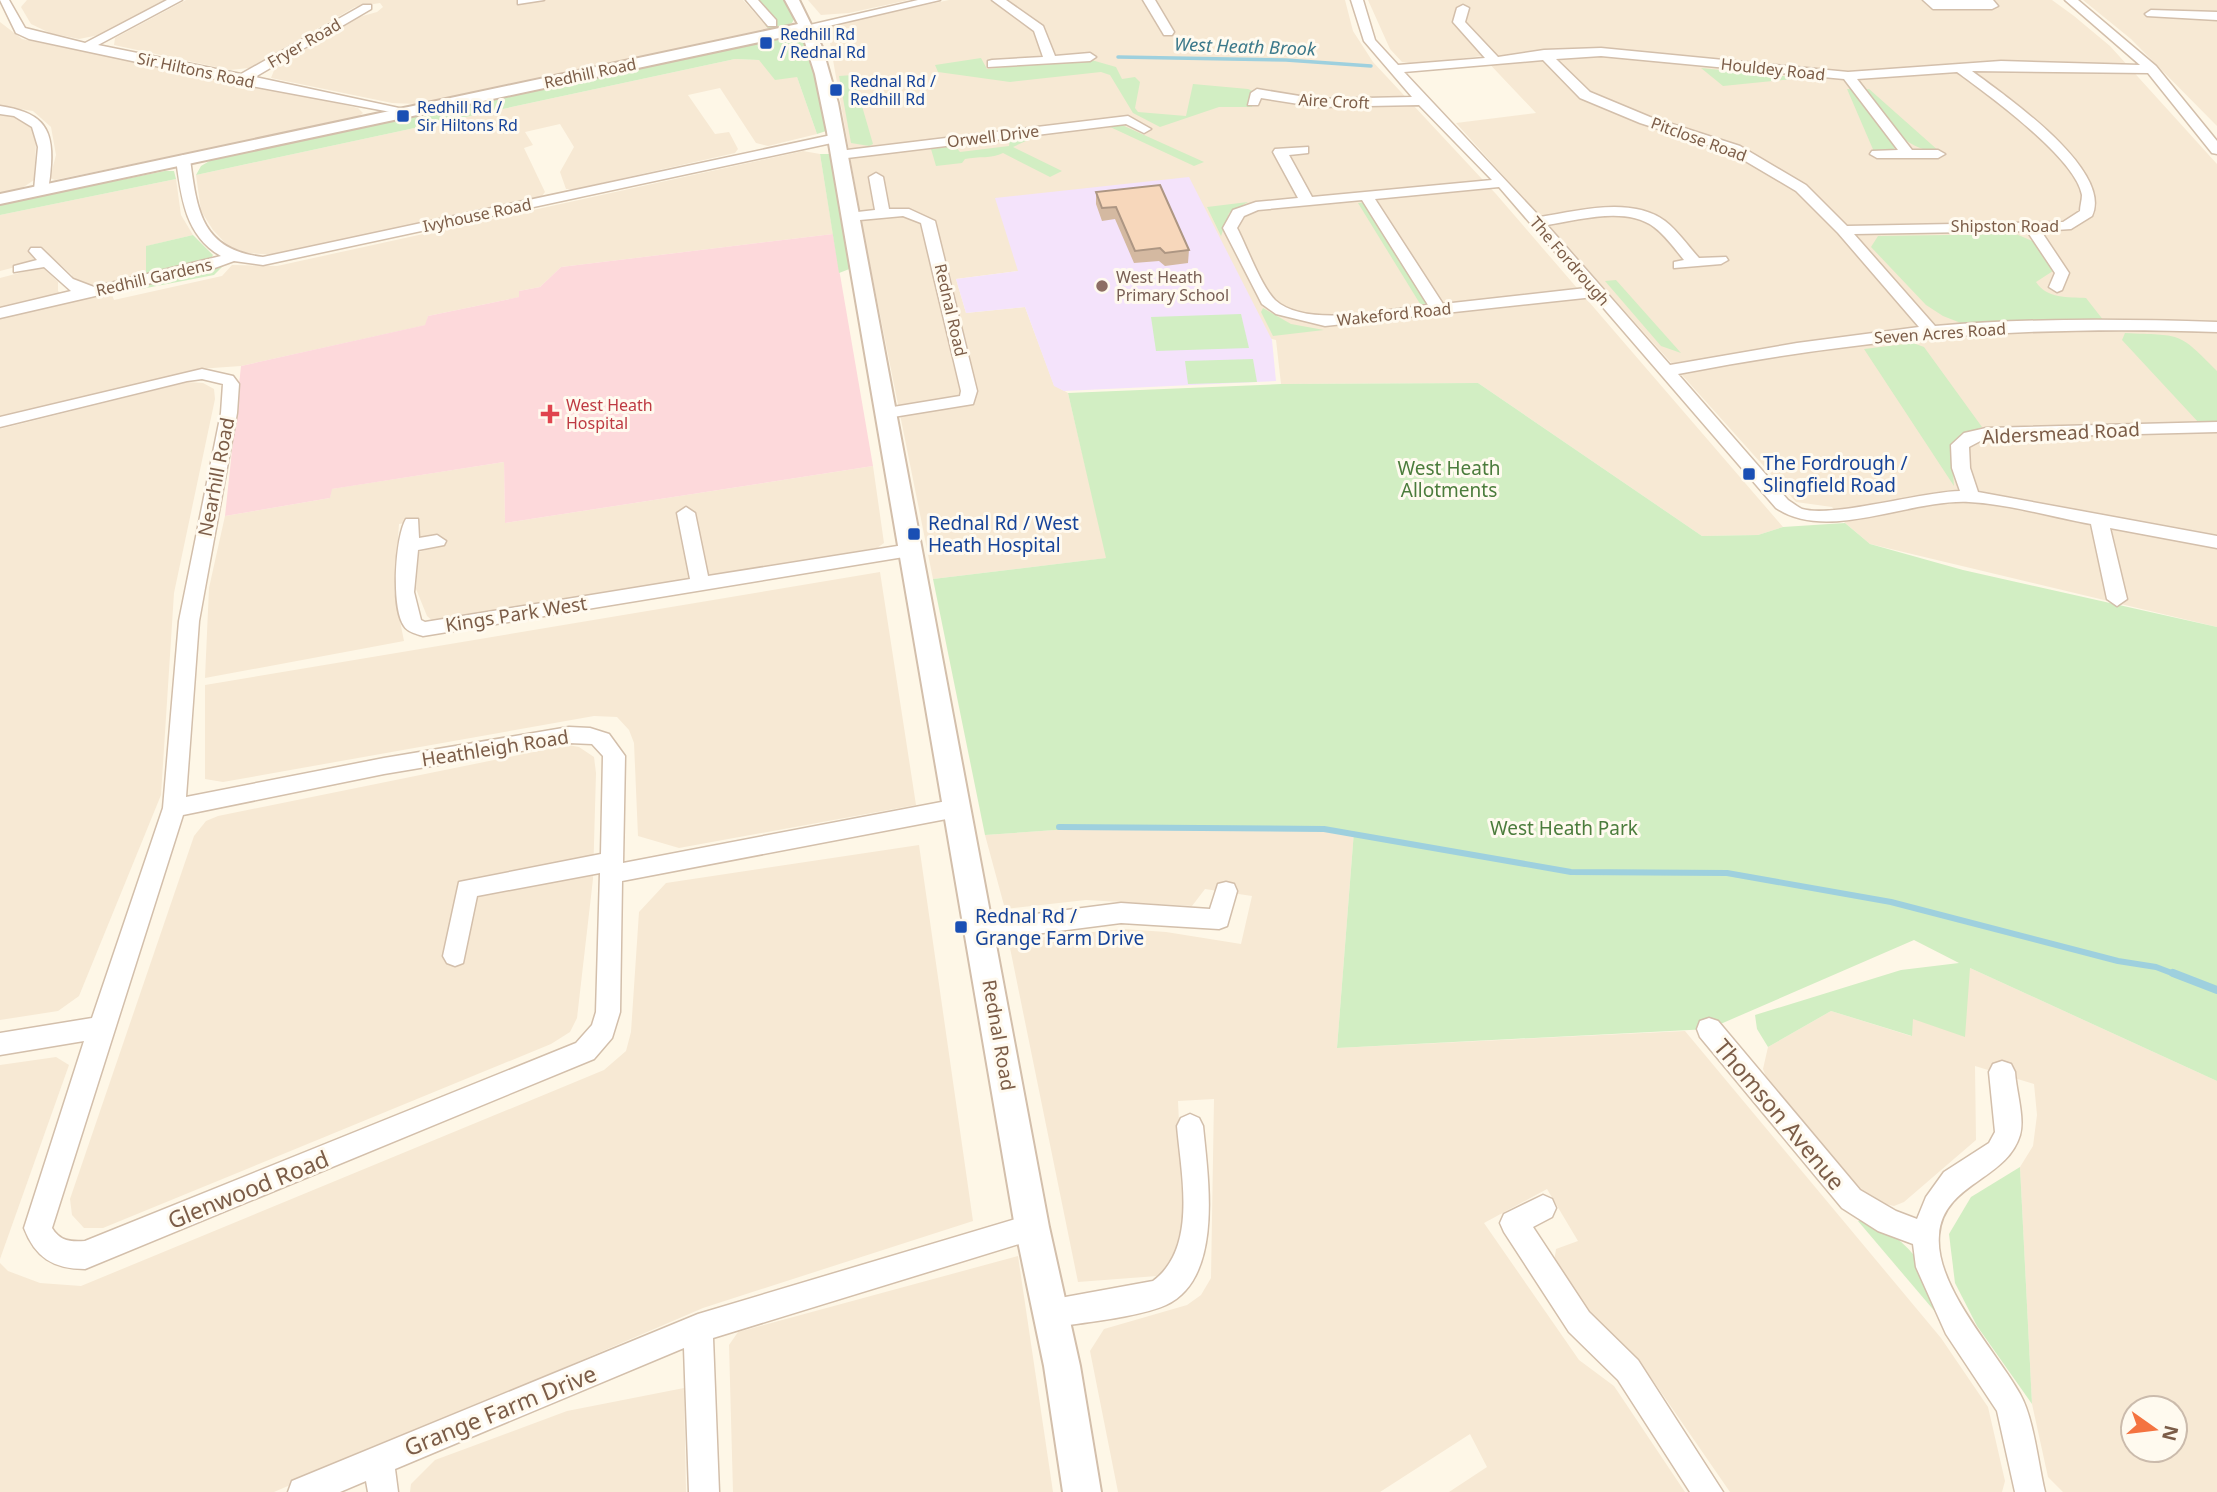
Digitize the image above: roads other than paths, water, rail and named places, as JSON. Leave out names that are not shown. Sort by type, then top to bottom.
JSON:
[{"type":"street","name":"Sir Hiltons Road","points":[[4,0],[25,33],[240,80],[407,111]]},
{"type":"street","points":[[86,47],[176,0]]},
{"type":"street","points":[[522,2],[538,0]]},
{"type":"street","points":[[752,0],[772,23]]},
{"type":"street","name":"Rednal Road","points":[[792,0],[807,26],[821,70],[837,146],[1032,1227],[1062,1366],[1082,1492]]},
{"type":"street","name":"Redhill Road","points":[[0,199],[934,0]]},
{"type":"street","points":[[999,0],[1038,29],[1049,60]]},
{"type":"street","points":[[1149,0],[1168,32]]},
{"type":"street","name":"The Fordrough","points":[[1357,0],[1363,27],[1370,41],[1422,101],[1503,183],[1782,504],[1797,514],[1825,517],[1934,497],[1972,496]]},
{"type":"street","points":[[2071,0],[2152,69],[2217,150]]},
{"type":"street","name":"Fryer Road","points":[[240,80],[368,7]]},
{"type":"street","points":[[1463,8],[1460,22],[1493,59]]},
{"type":"street","points":[[2151,14],[2217,16]]},
{"type":"street","name":"Houldey Road","points":[[1395,69],[1544,54],[1623,53],[1848,76],[2049,65],[2152,69]]},
{"type":"street","name":"Pitclose Road","points":[[1544,54],[1585,95],[1645,120],[1735,149],[1801,188],[1843,230],[1930,330]]},
{"type":"street","points":[[992,64],[1090,57]]},
{"type":"street","name":"Shipston Road","points":[[1843,230],[1964,226],[2032,228],[2066,226],[2082,221],[2091,207],[2088,192],[2062,154],[2044,133],[1961,69]]},
{"type":"street","points":[[1848,76],[1908,154]]},
{"type":"street","name":"Aire Croft","points":[[1253,102],[1256,93],[1318,103],[1422,101]]},
{"type":"street","points":[[0,110],[27,115],[39,127],[45,141],[41,190]]},
{"type":"street","name":"Orwell Drive","points":[[837,146],[1128,120],[1144,129]]},
{"type":"street","name":"Ivyhouse Road","points":[[232,257],[245,261],[280,260],[694,167],[837,146]]},
{"type":"street","points":[[1303,150],[1280,152],[1306,199]]},
{"type":"street","points":[[1877,154],[1938,153]]},
{"type":"street","points":[[183,159],[194,221],[212,246],[232,257]]},
{"type":"street","points":[[876,177],[883,213]]},
{"type":"street","name":"Wakeford Road","points":[[1503,183],[1306,199],[1256,206],[1238,213],[1230,229],[1268,301],[1281,312],[1325,321],[1597,292]]},
{"type":"street","points":[[1365,194],[1439,310]]},
{"type":"street","points":[[1535,222],[1618,212],[1641,215],[1657,222],[1695,263]]},
{"type":"street","name":"Rednal Road","points":[[849,217],[883,213],[916,214],[925,218],[932,230],[969,396],[967,400],[887,413]]},
{"type":"street","points":[[2032,228],[2062,273],[2057,287]]},
{"type":"street","name":"Redhill Gardens","points":[[19,270],[41,257],[67,286],[88,292],[212,265],[232,257]]},
{"type":"street","points":[[1679,265],[1721,260]]},
{"type":"street","points":[[0,313],[88,292]]},
{"type":"street","name":"Seven Acres Road","points":[[1666,371],[1846,340],[1930,330],[2107,324],[2217,327]]},
{"type":"street","name":"Nearhill Road","points":[[0,422],[202,373],[227,379],[231,384],[229,413],[189,621],[174,808]]},
{"type":"street","name":"Aldersmead Road","points":[[1972,496],[1961,468],[1960,445],[1986,432],[2217,427]]},
{"type":"street","points":[[1972,496],[2217,542]]},
{"type":"street","points":[[686,513],[700,584]]},
{"type":"street","points":[[2099,520],[2117,599]]},
{"type":"street","name":"Kings Park West","points":[[412,523],[404,592],[412,624],[424,629],[910,550]]},
{"type":"street","points":[[409,546],[437,541]]},
{"type":"street","name":"Heathleigh Road","points":[[174,808],[384,766],[569,735],[588,735],[605,741],[614,756],[613,867]]},
{"type":"street","points":[[0,1044],[101,1027],[174,808]]},
{"type":"street","points":[[454,956],[467,889],[613,867],[957,808]]},
{"type":"street","name":"Glenwood Road","points":[[101,1027],[38,1228],[41,1238],[53,1251],[69,1256],[85,1255],[586,1051],[603,1030],[608,1012],[613,867]]},
{"type":"street","points":[[980,930],[1121,913],[1219,919],[1226,891]]},
{"type":"street","name":"Thomson Avenue","points":[[1709,1029],[1851,1199],[1888,1222],[1925,1235]]},
{"type":"street","points":[[2003,1072],[2008,1133],[1998,1152],[1953,1181],[1935,1206],[1925,1235],[1930,1267],[1956,1324],[2010,1405],[2030,1492]]},
{"type":"street","points":[[1049,1314],[1160,1294],[1174,1287],[1188,1260],[1196,1220],[1190,1126]]},
{"type":"street","points":[[1542,1208],[1514,1223],[1579,1322],[1628,1370],[1709,1492]]},
{"type":"street","name":"Grange Farm Drive","points":[[303,1492],[698,1328],[1032,1227]]},
{"type":"street","points":[[698,1328],[704,1492]]},
{"type":"street","points":[[378,1460],[383,1492]]},
{"type":"waterway","name":"West Heath Brook","points":[[1118,57],[1286,60],[1371,66]]},
{"type":"waterway","points":[[1059,827],[1324,829],[1571,872],[1727,873],[1891,902],[2118,961],[2156,967],[2177,975]]},
{"type":"waterway","points":[[2173,973],[2217,990]]},
{"type":"place","name":"Redhill Rd / Rednal Rd","points":[[766,43]]},
{"type":"place","name":"Rednal Rd / Redhill Rd","points":[[836,90]]},
{"type":"place","name":"Redhill Rd / Sir Hiltons Rd","points":[[403,116]]},
{"type":"place","name":"West Heath Primary School","points":[[1102,286]]},
{"type":"place","name":"West Heath Hospital","points":[[550,414]]},
{"type":"place","name":"The Fordrough / Slingfield Road","points":[[1749,474]]},
{"type":"place","name":"Rednal Rd / West Heath Hospital","points":[[914,534]]},
{"type":"place","name":"Rednal Rd / Grange Farm Drive","points":[[961,927]]},
{"type":"park label","name":"West Heath Allotments","points":[[1449,479]]},
{"type":"park label","name":"West Heath Park","points":[[1564,828]]}]
